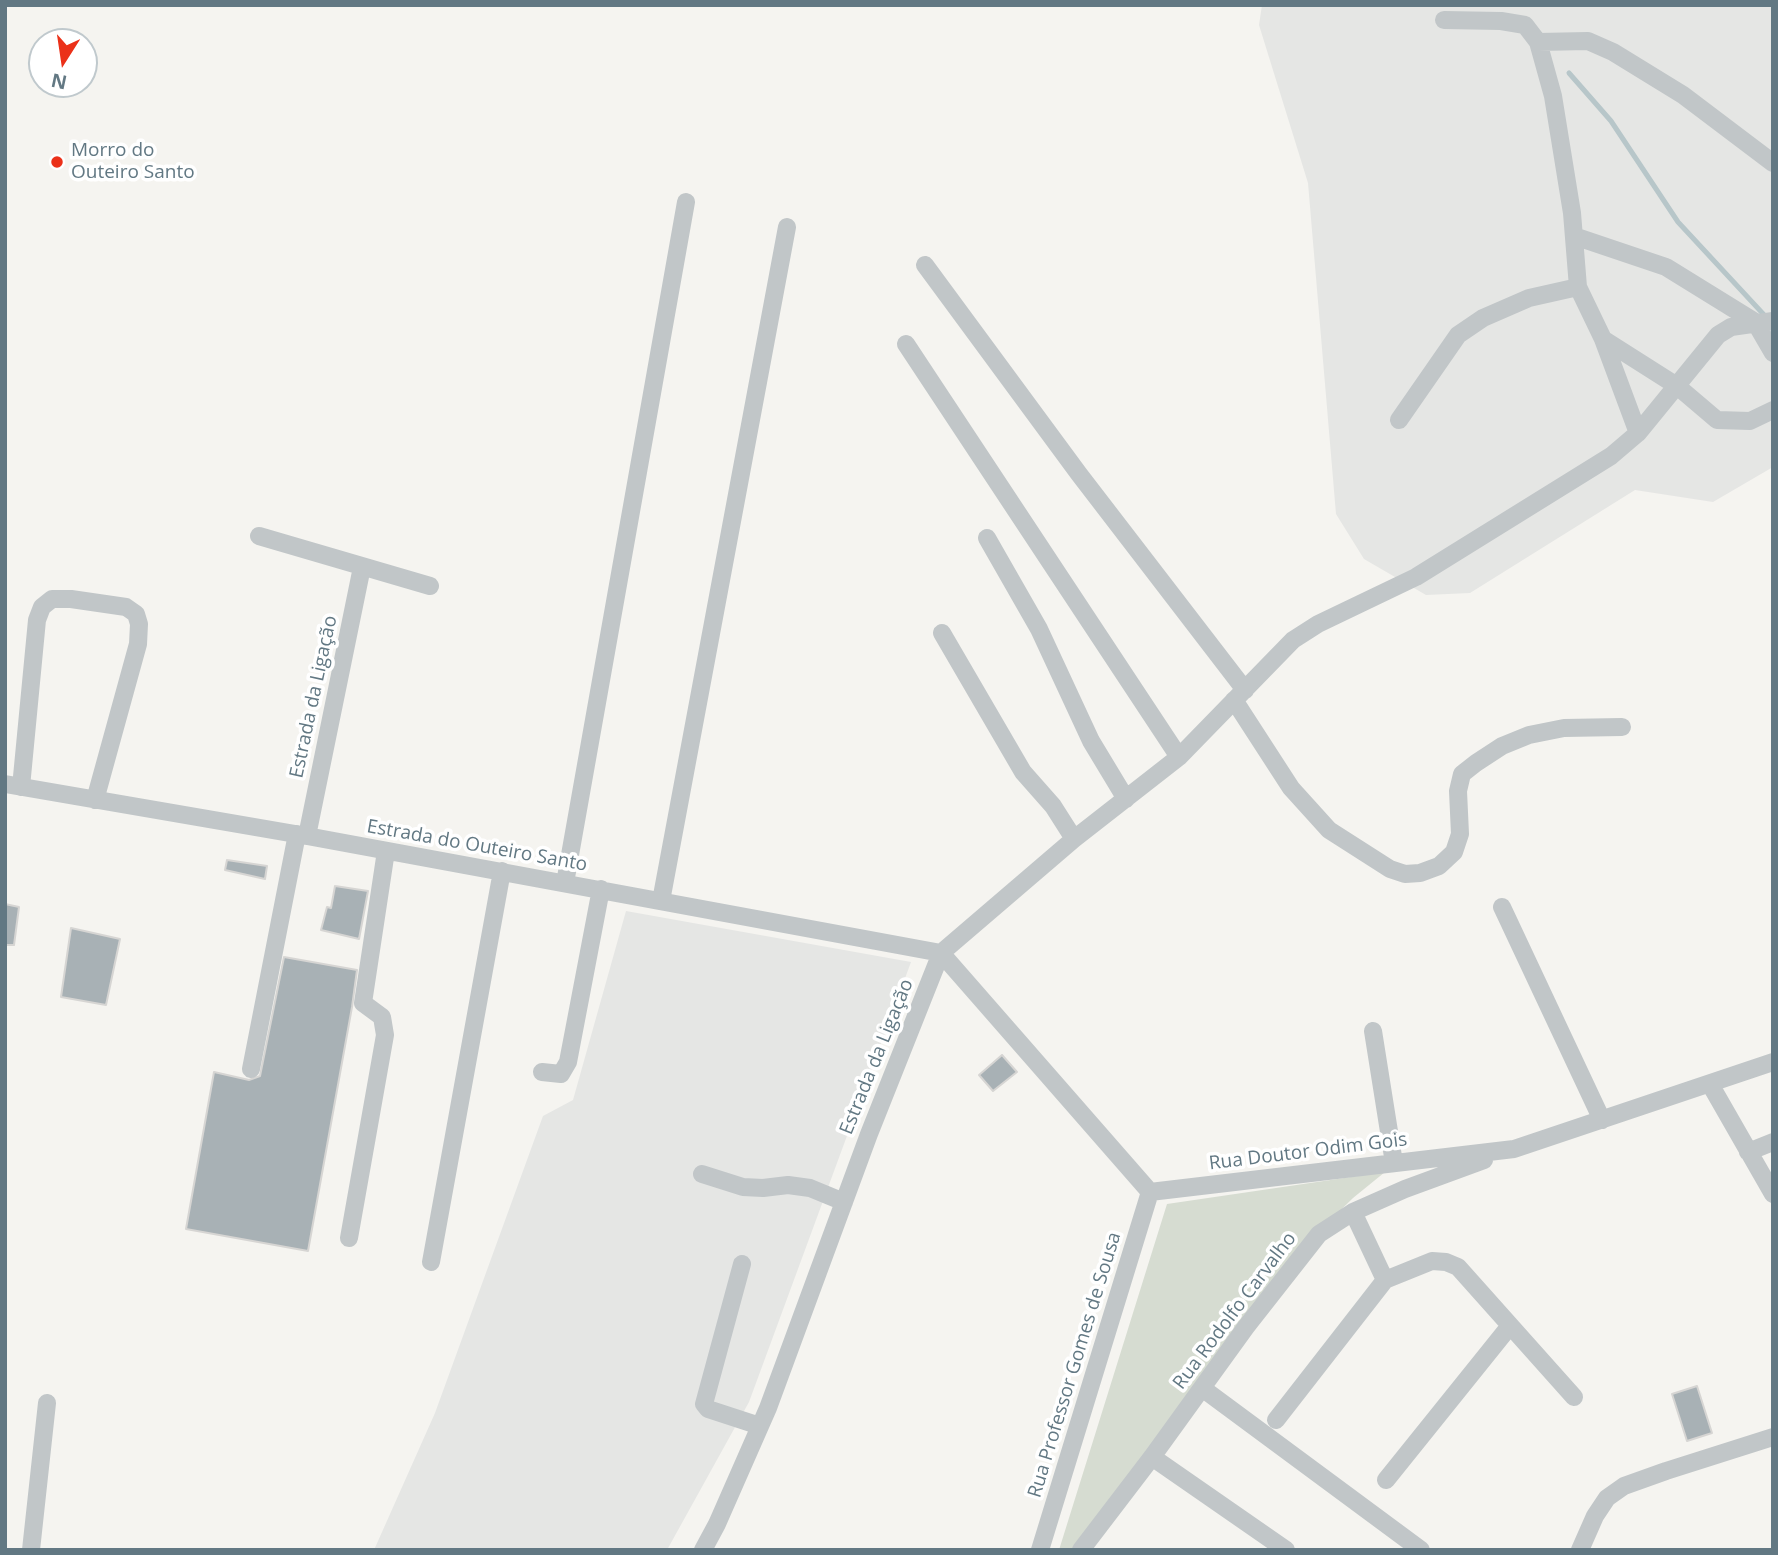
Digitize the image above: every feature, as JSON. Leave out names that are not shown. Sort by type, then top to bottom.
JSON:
[{"type":"street","points":[[1444,20],[1501,20],[1525,25],[1538,42],[1553,96],[1574,236],[1578,287],[1603,339],[1638,433]]},
{"type":"street","points":[[1538,42],[1588,41],[1613,52],[1683,95],[1773,163]]},
{"type":"street","points":[[565,883],[687,202]]},
{"type":"street","points":[[662,901],[787,227]]},
{"type":"street","points":[[1574,236],[1666,267],[1763,322],[1773,353]]},
{"type":"street","points":[[925,265],[1240,695],[1291,788],[1329,831],[1390,869],[1405,874],[1420,873],[1439,866],[1454,852],[1460,834],[1458,792],[1462,774],[1476,762],[1502,746],[1529,735],[1564,727],[1622,727]]},
{"type":"street","points":[[1399,420],[1458,335],[1482,318],[1529,298],[1578,287]]},
{"type":"street","name":"Estrada da Ligação","points":[[703,1550],[760,1426],[941,953],[1074,839],[1180,757],[1293,640],[1318,624],[1427,571],[1611,456],[1638,433],[1718,335],[1731,327],[1763,322]]},
{"type":"street","points":[[1603,339],[1677,386],[1717,420],[1750,421],[1773,410]]},
{"type":"street","points":[[906,344],[1180,757]]},
{"type":"street","points":[[259,536],[430,586]]},
{"type":"street","points":[[987,538],[1039,629],[1091,741],[1126,799]]},
{"type":"street","name":"Estrada da Ligação","points":[[251,1069],[362,568]]},
{"type":"street","points":[[13,785],[37,620],[42,607],[52,598],[71,598],[126,607],[136,614],[139,624],[138,644],[95,800]]},
{"type":"street","points":[[942,633],[1023,772],[1053,806],[1074,839]]},
{"type":"street","name":"Estrada do Outeiro Santo","points":[[13,785],[502,871],[941,953]]},
{"type":"street","points":[[349,1238],[385,1035],[382,1017],[363,1003],[387,851]]},
{"type":"street","points":[[431,1262],[502,871]]},
{"type":"street","points":[[542,1072],[561,1074],[568,1062],[601,890]]},
{"type":"street","points":[[1502,907],[1602,1120]]},
{"type":"street","points":[[941,953],[1150,1192]]},
{"type":"street","points":[[1373,1031],[1394,1163]]},
{"type":"street","name":"Rua Doutor Odim Gois","points":[[1150,1192],[1514,1149],[1773,1062]]},
{"type":"street","points":[[1710,1084],[1773,1194]]},
{"type":"street","points":[[1748,1152],[1773,1142]]},
{"type":"street","name":"Rua Rodolfo Carvalho","points":[[1081,1550],[1319,1234],[1353,1212],[1405,1189],[1514,1149]]},
{"type":"street","points":[[702,1174],[743,1187],[788,1185],[810,1188],[844,1202]]},
{"type":"street","name":"Rua Professor Gomes de Sousa","points":[[1040,1550],[1150,1192]]},
{"type":"street","points":[[1353,1212],[1385,1280]]},
{"type":"street","points":[[1276,1420],[1385,1280],[1432,1261],[1446,1262],[1458,1267],[1574,1397]]},
{"type":"street","points":[[742,1264],[704,1404],[708,1409],[760,1426]]},
{"type":"street","points":[[1386,1480],[1509,1327]]},
{"type":"street","points":[[1202,1388],[1421,1550]]},
{"type":"street","points":[[32,1550],[47,1403]]},
{"type":"street","points":[[1580,1550],[1595,1516],[1607,1498],[1625,1486],[1773,1437]]},
{"type":"street","points":[[1152,1457],[1286,1550]]},
{"type":"shaded area","points":[[1262,5],[1773,5],[1773,467],[1713,502],[1635,490],[1470,593],[1426,595],[1364,559],[1336,514],[1308,183],[1259,25]]},
{"type":"shaded area","points":[[626,911],[911,962],[749,1402],[667,1550],[374,1550],[435,1413],[543,1116],[573,1100]]},
{"type":"shaded area","points":[[1385,1172],[1353,1198],[1303,1247],[1073,1550],[1059,1550],[1167,1204]]},
{"type":"building","points":[[227,860],[267,866],[265,879],[225,870]]},
{"type":"building","points":[[335,886],[368,891],[359,939],[321,930],[327,907],[331,908]]},
{"type":"building","points":[[5,904],[19,907],[14,945],[5,945]]},
{"type":"building","points":[[71,928],[120,939],[106,1005],[61,997]]},
{"type":"building","points":[[284,957],[357,970],[308,1251],[186,1229],[214,1072],[249,1080],[260,1076]]},
{"type":"building","points":[[1002,1055],[1017,1072],[993,1091],[979,1075]]},
{"type":"building","points":[[1697,1386],[1712,1433],[1687,1441],[1672,1394]]},
{"type":"waterway","points":[[1569,73],[1611,121],[1678,222],[1766,317]]},
{"type":"place","name":"Morro do Outeiro Santo","points":[[57,162]]}]
